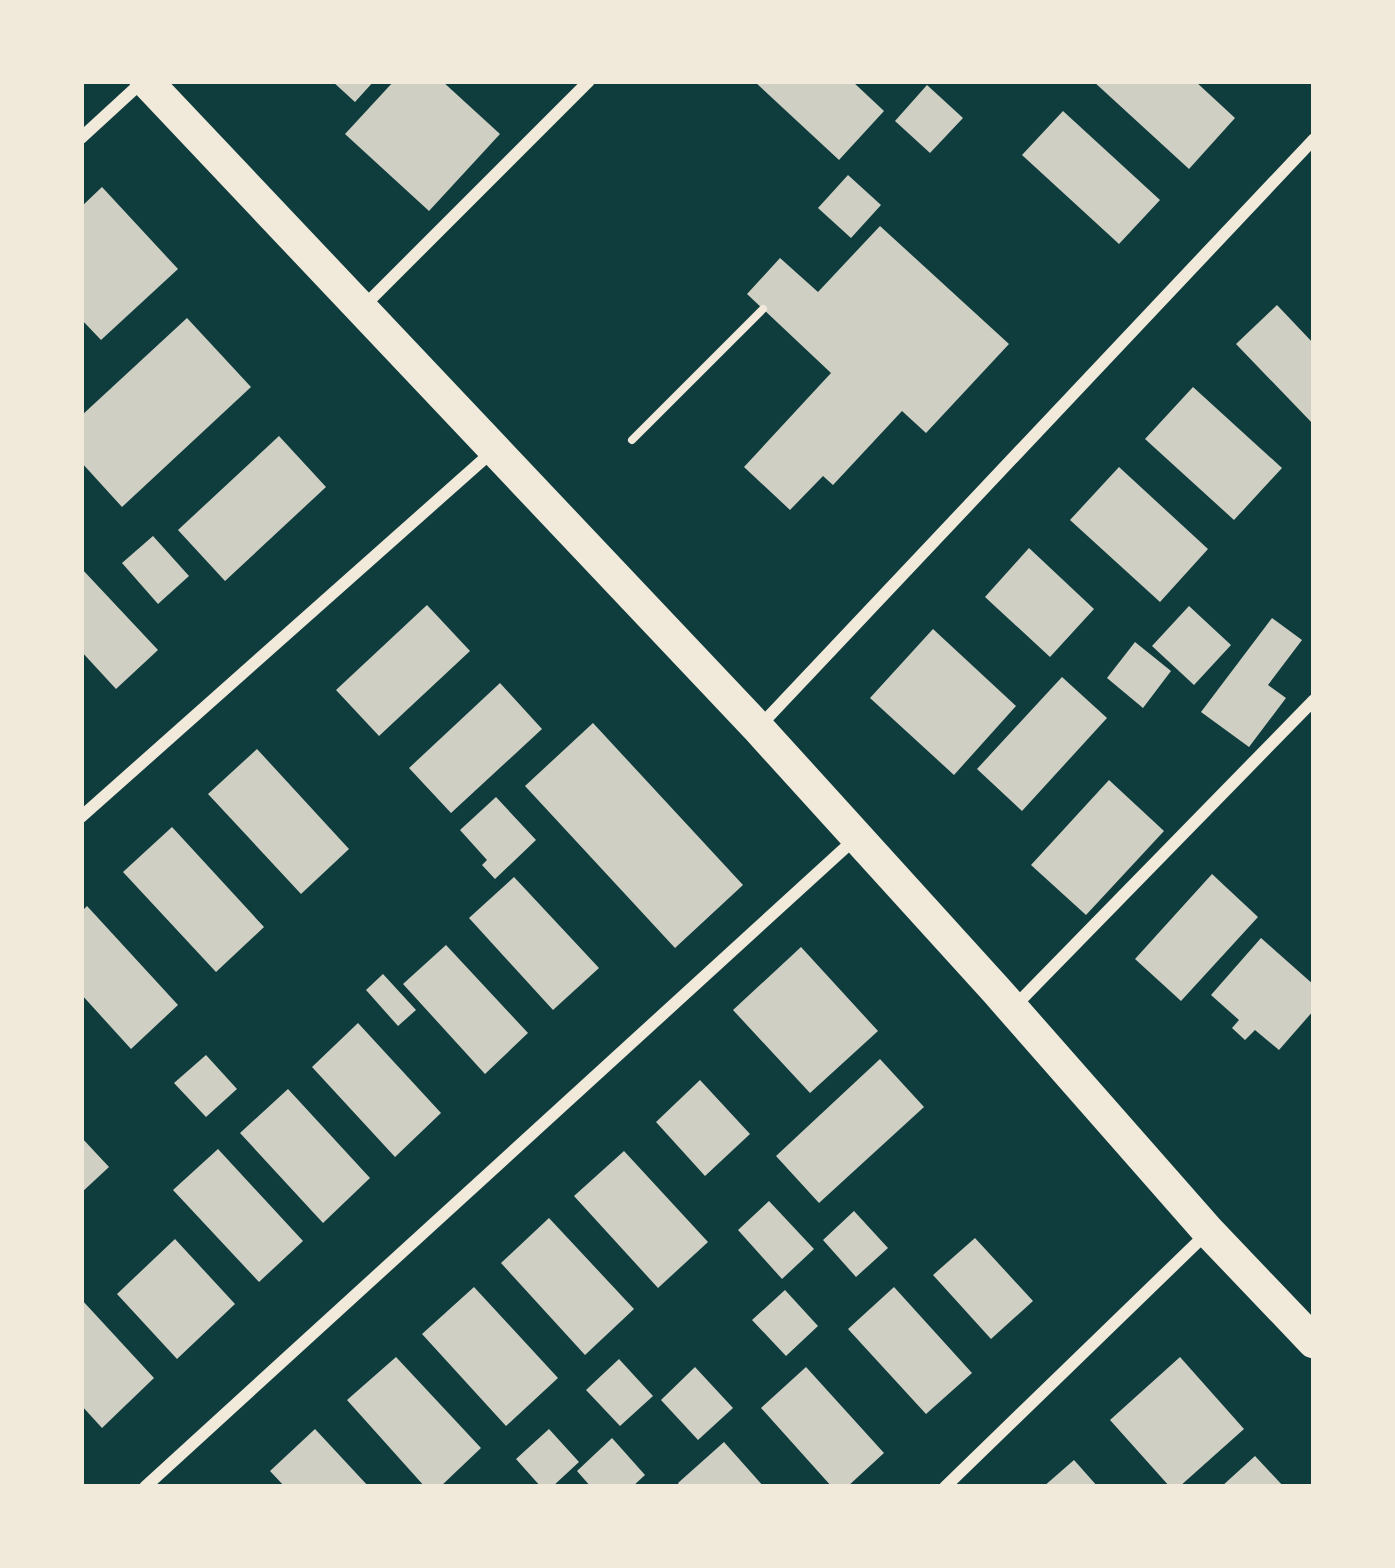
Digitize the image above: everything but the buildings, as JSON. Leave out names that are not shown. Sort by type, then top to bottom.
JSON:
[{"type":"highway","points":[[144,81],[758,728],[1208,1231],[1310,1330]]},
{"type":"street","points":[[81,138],[144,81]]},
{"type":"street","points":[[362,308],[589,81]]},
{"type":"street","points":[[758,728],[1314,139]]},
{"type":"street","points":[[81,818],[496,448]]},
{"type":"street","points":[[1012,1009],[1314,700]]},
{"type":"street","points":[[145,1487],[858,837]]},
{"type":"street","points":[[945,1487],[1208,1231]]},
{"type":"path","points":[[632,440],[763,309]]}]
